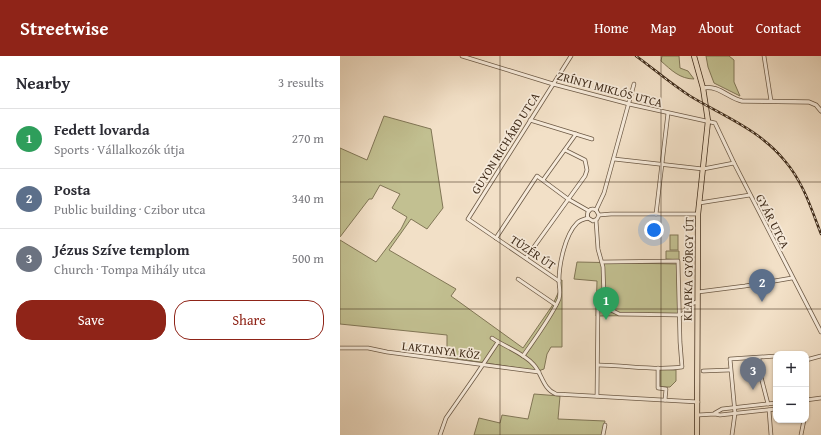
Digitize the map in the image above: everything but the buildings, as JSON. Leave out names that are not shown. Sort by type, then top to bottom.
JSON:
[{"type":"main road","name":"KLAPKA GYÖRGY ÚT","points":[[694,56],[703,88],[708,121],[698,214],[697,435]]},
{"type":"street","name":"ZRÍNYI MIKLÓS UTCA","points":[[462,56],[470,57],[553,84],[668,114],[708,121]]},
{"type":"street","name":"GUYON RICHÁRD UTCA","points":[[468,219],[571,56]]},
{"type":"street","points":[[764,56],[771,101]]},
{"type":"street","points":[[596,210],[604,193],[634,84]]},
{"type":"street","points":[[703,88],[711,87],[718,89],[742,101],[809,102],[816,105],[821,111]]},
{"type":"street","points":[[656,214],[668,114]]},
{"type":"street","points":[[530,120],[592,139]]},
{"type":"street","name":"GYÁR UTCA","points":[[708,121],[717,124],[724,143],[821,332]]},
{"type":"street","points":[[543,180],[576,134]]},
{"type":"street","points":[[526,258],[585,176],[587,164],[585,160],[565,150]]},
{"type":"street","points":[[614,159],[703,169],[734,163]]},
{"type":"street","points":[[496,238],[537,176],[589,211],[592,209],[596,210]]},
{"type":"street","points":[[699,203],[750,195]]},
{"type":"street","points":[[596,210],[599,215]]},
{"type":"street","points":[[588,218],[587,214],[589,211]]},
{"type":"street","points":[[599,215],[698,214]]},
{"type":"street","points":[[599,215],[596,220],[598,249],[599,256],[603,262],[604,302],[609,309],[619,314],[683,314],[688,305],[697,302]]},
{"type":"street","points":[[524,356],[556,305],[560,293],[559,281],[563,250],[567,239],[577,223],[581,220],[588,218],[592,221],[596,220]]},
{"type":"street","name":"TÜZÉR ÚT","points":[[468,219],[559,281]]},
{"type":"street","points":[[598,365],[622,365],[634,368],[682,367],[678,261],[603,262]]},
{"type":"street","points":[[698,292],[792,278]]},
{"type":"street","points":[[518,279],[556,305]]},
{"type":"street","points":[[597,396],[598,302],[604,297]]},
{"type":"street","points":[[492,338],[524,356],[535,365],[547,387],[554,393],[698,402]]},
{"type":"street","points":[[440,435],[446,418],[498,342]]},
{"type":"street","name":"LAKTANYA KÖZ","points":[[340,348],[368,348],[387,352],[539,372]]},
{"type":"street","points":[[732,435],[735,413],[730,359],[773,356]]},
{"type":"street","points":[[809,359],[821,356]]},
{"type":"street","points":[[759,358],[760,373],[768,404]]},
{"type":"street","points":[[658,368],[658,388],[666,389],[665,400]]},
{"type":"street","points":[[703,371],[730,370]]},
{"type":"street","points":[[809,400],[821,398]]},
{"type":"street","points":[[715,414],[722,409],[773,403]]},
{"type":"street","points":[[698,415],[773,409]]},
{"type":"street","points":[[769,410],[771,435]]},
{"type":"street","points":[[801,435],[803,423]]},
{"type":"street","points":[[603,435],[605,425]]},
{"type":"shaded area","points":[[662,56],[679,56],[680,68],[688,71],[694,79],[680,76],[672,71],[661,61]]},
{"type":"shaded area","points":[[706,56],[729,56],[734,60],[734,82],[740,96],[714,83],[708,67]]},
{"type":"shaded area","points":[[384,116],[431,129],[443,208],[427,229],[411,219],[389,250],[456,289],[451,296],[523,348],[552,306],[559,291],[557,281],[562,280],[562,347],[551,347],[547,354],[544,369],[538,371],[447,357],[447,335],[340,324],[340,240],[376,262],[401,229],[407,217],[392,208],[400,194],[380,185],[372,199],[369,199],[340,237],[340,148],[367,160]]},
{"type":"shaded area","points":[[670,235],[678,235],[678,250],[670,250]]},
{"type":"shaded area","points":[[666,251],[679,251],[679,260],[666,259]]},
{"type":"shaded area","points":[[577,262],[677,264],[679,315],[596,316],[597,281],[574,279]]},
{"type":"shaded area","points":[[660,369],[676,370],[676,381],[670,387],[660,387]]},
{"type":"shaded area","points":[[534,394],[560,396],[558,419],[605,421],[602,435],[474,435],[479,418],[500,423],[502,415],[528,419]]},
{"type":"railway","points":[[636,56],[690,96],[753,132],[775,150],[785,161],[802,186],[821,234]]},
{"type":"place","name":"Posta","points":[[762,302]]},
{"type":"place","name":"Fedett lovarda","points":[[606,320]]},
{"type":"place","name":"Jézus Szíve templom","points":[[753,390]]}]
